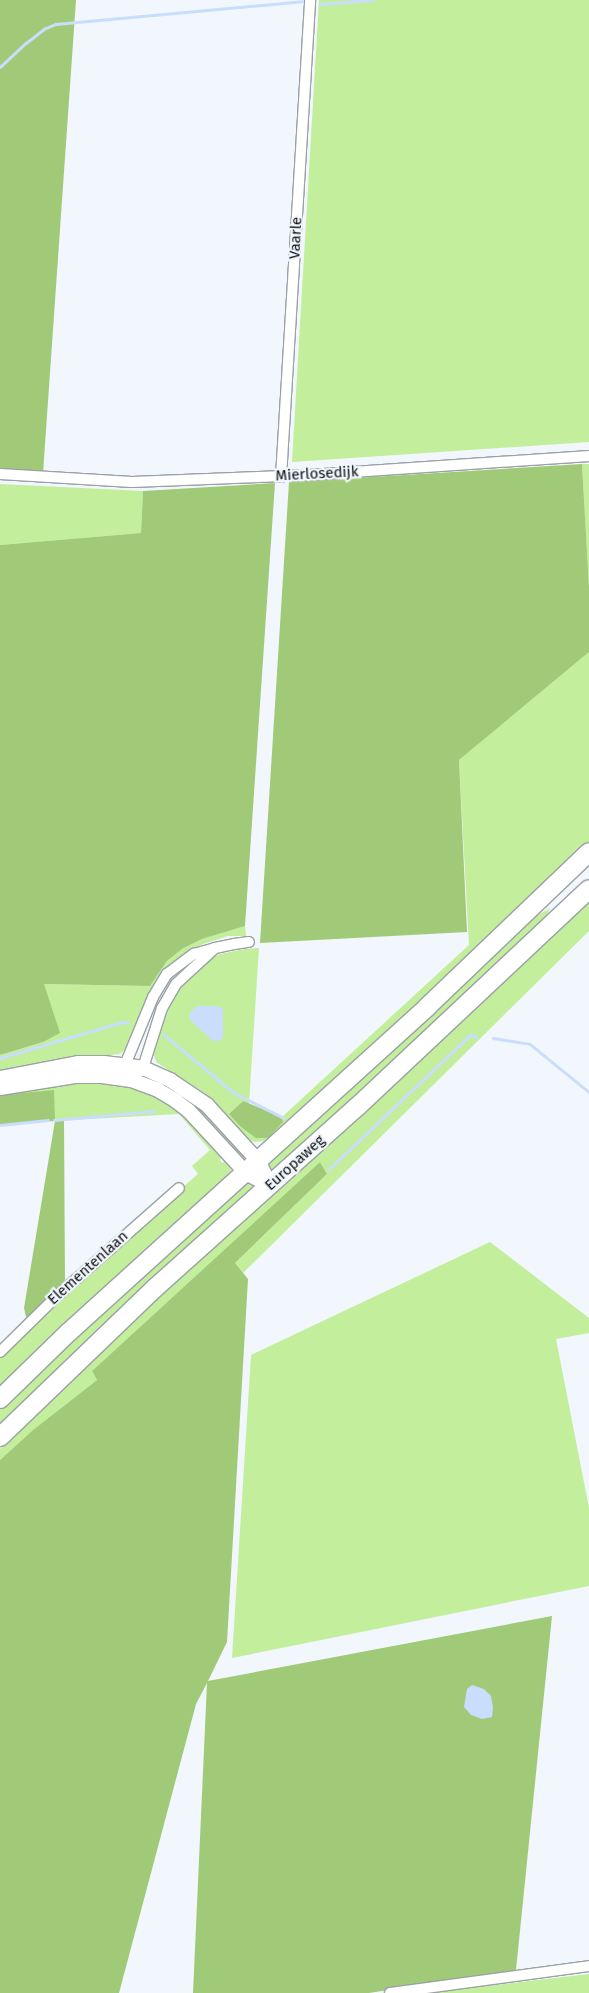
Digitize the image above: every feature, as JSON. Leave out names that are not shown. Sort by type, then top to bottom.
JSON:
[{"type":"highway","name":"Europaweg","points":[[0,1399],[69,1332],[253,1167],[472,965],[589,852]]},
{"type":"highway","name":"Europaweg","points":[[0,1437],[141,1301],[445,1026],[589,889]]},
{"type":"street","name":"Vaarle","points":[[281,477],[310,0]]},
{"type":"street","name":"Mierlosedijk","points":[[0,474],[132,482],[281,477],[589,456]]},
{"type":"street","points":[[132,1080],[125,1065],[153,997],[167,974],[194,954],[249,942]]},
{"type":"street","points":[[132,1080],[142,1068],[162,1008],[176,984],[215,948]]},
{"type":"street","points":[[0,1078],[78,1062],[142,1068],[170,1080],[206,1105],[253,1167],[270,1186]]},
{"type":"street","points":[[0,1088],[75,1076],[102,1076],[132,1080],[158,1090],[182,1106],[253,1167]]},
{"type":"street","name":"Elementenlaan","points":[[0,1352],[62,1291],[179,1188]]},
{"type":"street","points":[[390,1993],[589,1966]]},
{"type":"green space","points":[[0,0],[76,0],[43,473],[0,470]]},
{"type":"green space","points":[[319,0],[589,0],[589,442],[292,462]]},
{"type":"green space","points":[[582,464],[589,464],[589,587]]},
{"type":"green space","points":[[582,464],[589,587],[589,652],[459,760],[467,932],[260,943],[289,482]]},
{"type":"green space","points":[[275,483],[245,926],[202,939],[182,949],[167,961],[150,986],[44,984],[60,1033],[43,1042],[0,1055],[0,545],[141,533],[143,491]]},
{"type":"green space","points":[[0,484],[143,491],[141,533],[0,545]]},
{"type":"green space","points":[[589,652],[589,842],[482,944],[266,1141],[255,1142],[245,1138],[205,1093],[156,1062],[152,1049],[157,1029],[177,986],[206,961],[220,954],[259,948],[249,1104],[243,1101],[229,1114],[283,1122],[282,1117],[469,945],[459,760]]},
{"type":"green space","points":[[589,901],[589,931],[243,1273],[235,1263],[327,1174],[320,1162],[92,1371],[97,1380],[33,1430],[0,1460],[0,1449],[97,1353],[316,1156]]},
{"type":"green space","points":[[550,908],[542,927],[271,1174],[263,1164],[529,918],[533,918]]},
{"type":"green space","points":[[245,926],[246,936],[228,936],[203,944],[189,951],[169,967],[144,1004],[129,1045],[120,1054],[66,1060],[0,1075],[0,1055],[43,1042],[43,984],[150,986],[167,961],[182,949],[202,939]]},
{"type":"green space","points":[[91,1079],[123,1083],[169,1100],[225,1156],[220,1160],[222,1163],[227,1159],[231,1170],[229,1177],[0,1387],[0,1356],[132,1231],[198,1174],[192,1166],[210,1150],[179,1114],[55,1121],[15,1092],[0,1095],[0,1090]]},
{"type":"green space","points":[[158,1079],[187,1094],[247,1155],[243,1158],[200,1113],[156,1082]]},
{"type":"green space","points":[[54,1090],[55,1120],[64,1121],[65,1282],[27,1321],[24,1308],[55,1121],[0,1125],[0,1095]]},
{"type":"green space","points":[[243,1101],[282,1117],[283,1122],[268,1138],[256,1138],[241,1127],[229,1114]]},
{"type":"green space","points":[[320,1162],[327,1174],[235,1263],[248,1279],[227,1642],[208,1681],[552,1616],[516,1970],[369,1993],[193,1993],[207,1683],[196,1704],[119,1993],[0,1993],[0,1460],[33,1430],[97,1380],[92,1371]]},
{"type":"green space","points":[[249,1178],[256,1186],[160,1272],[146,1289],[0,1430],[0,1407]]},
{"type":"green space","points":[[490,1242],[589,1318],[589,1333],[556,1339],[589,1508],[589,1586],[232,1658],[251,1355]]},
{"type":"green space","points":[[589,1974],[589,1993],[434,1993],[445,1991]]},
{"type":"water","points":[[197,1006],[217,1006],[223,1009],[223,1037],[220,1041],[213,1041],[190,1020],[189,1014]]},
{"type":"water","points":[[472,1685],[484,1689],[491,1696],[492,1717],[482,1719],[471,1715],[464,1707],[467,1689]]},
{"type":"waterway","points":[[320,4],[373,0]]},
{"type":"waterway","points":[[0,67],[44,29],[56,24],[302,1]]},
{"type":"waterway","points":[[0,1058],[122,1022],[128,1023]]},
{"type":"waterway","points":[[163,1034],[233,1092],[284,1118]]},
{"type":"waterway","points":[[329,1169],[470,1035],[477,1037]]},
{"type":"waterway","points":[[493,1038],[530,1044],[589,1092]]},
{"type":"waterway","points":[[54,1120],[155,1111]]},
{"type":"waterway","points":[[0,1125],[48,1120]]}]
